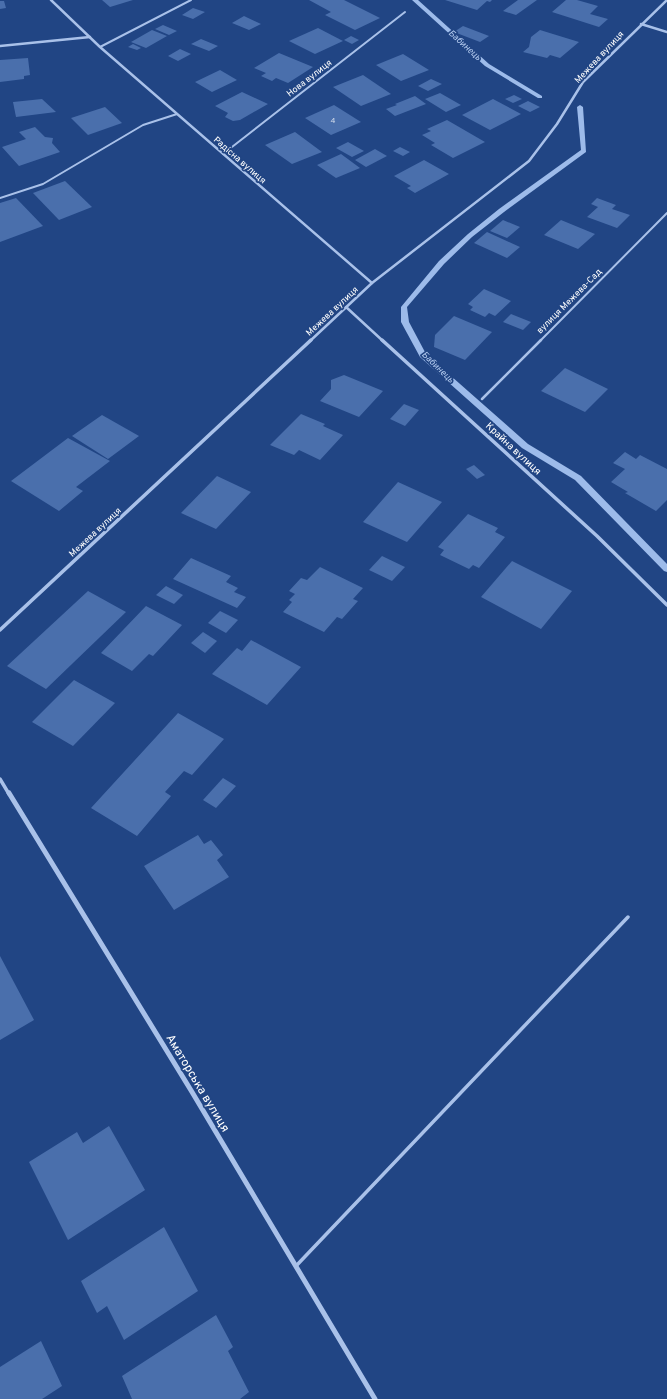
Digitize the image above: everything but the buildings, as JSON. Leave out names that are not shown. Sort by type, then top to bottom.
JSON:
[{"type":"street","name":"Радісна вулиця","points":[[51,0],[100,47],[372,283]]},
{"type":"street","name":"Межева вулиця","points":[[0,630],[372,283],[529,161],[557,124],[583,82],[667,0]]},
{"type":"street","points":[[641,24],[667,32]]},
{"type":"street","points":[[0,46],[90,37]]},
{"type":"street","name":"Крайна вулиця","points":[[346,307],[597,536],[667,605]]},
{"type":"street","name":"Аматорська вулиця","points":[[0,779],[188,1085],[375,1399]]},
{"type":"lane","points":[[100,47],[191,0]]},
{"type":"lane","name":"Нова вулиця","points":[[223,154],[405,12]]},
{"type":"lane","points":[[0,198],[43,184],[143,125],[177,114]]},
{"type":"lane","name":"вулиця Межева-Сад","points":[[482,399],[667,213]]},
{"type":"lane","points":[[296,1266],[628,917]]},
{"type":"waterway","name":"Бабинець","points":[[415,0],[487,65],[540,97]]},
{"type":"waterway","name":"Бабинець","points":[[580,107],[584,151],[502,210],[448,256],[404,307],[405,322],[423,355],[525,446],[578,478],[667,569]]}]
